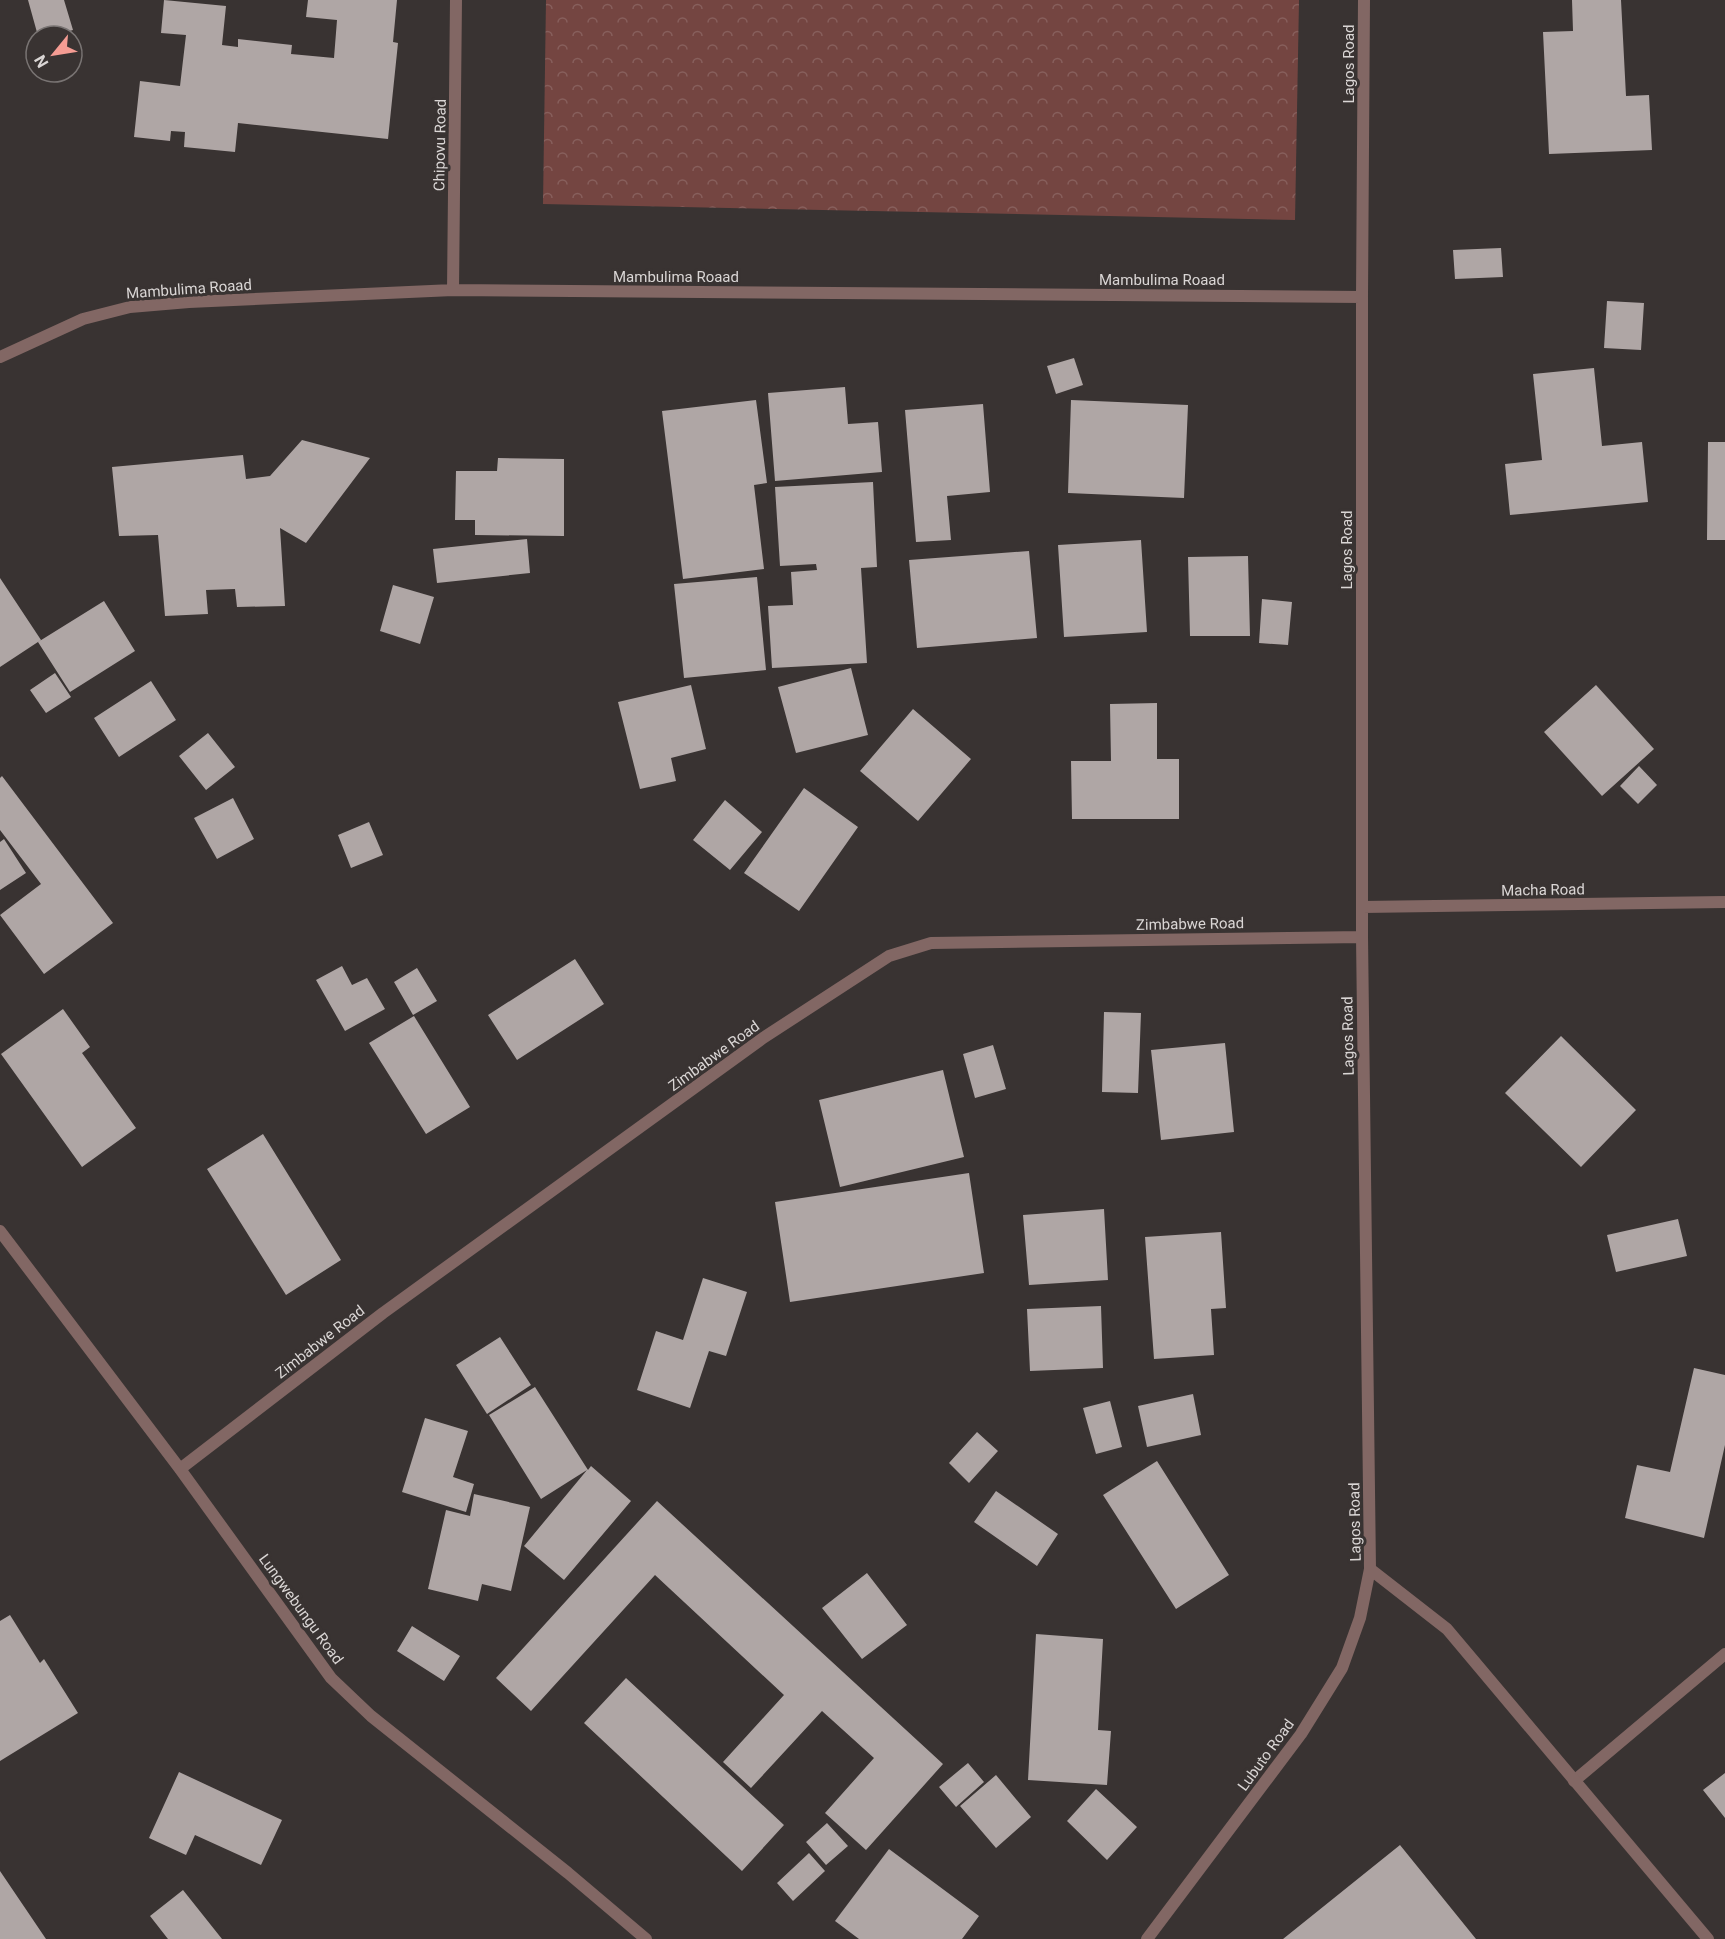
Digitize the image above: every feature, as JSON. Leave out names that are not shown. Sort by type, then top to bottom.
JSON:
[{"type":"street","name":"Chipovu Road","points":[[453,290],[456,0]]},
{"type":"street","name":"Lagos Road","points":[[1365,0],[1362,297],[1362,937],[1370,1569],[1447,1629],[1708,1939]]},
{"type":"street","name":"Mambulima Roaad","points":[[0,357],[83,319],[130,307],[189,302],[453,290],[1362,297]]},
{"type":"street","name":"Macha Road","points":[[1362,907],[1725,902]]},
{"type":"street","name":"Zimbabwe Road","points":[[180,1469],[382,1313],[764,1038],[889,956],[931,943],[1362,937]]},
{"type":"street","name":"Lungwebungu Road","points":[[0,1231],[180,1469],[331,1678],[371,1716],[568,1873],[646,1939]]},
{"type":"street","name":"Lubuto Road","points":[[1147,1939],[1301,1734],[1342,1668],[1360,1618],[1370,1569]]},
{"type":"street","points":[[1574,1781],[1725,1654]]},
{"type":"green space","points":[[546,0],[1299,0],[1295,220],[543,204]]},
{"type":"building","points":[[28,0],[64,0],[71,24],[35,24]]},
{"type":"building","points":[[164,0],[226,6],[222,45],[238,47],[238,39],[292,45],[291,54],[334,58],[337,20],[306,17],[308,0],[397,0],[393,42],[398,43],[388,139],[238,123],[235,152],[184,147],[185,132],[171,131],[170,141],[134,137],[140,81],[180,86],[186,35],[161,33]]},
{"type":"building","points":[[1572,0],[1621,0],[1626,96],[1649,95],[1652,150],[1549,154],[1543,32],[1573,31]]},
{"type":"building","points":[[1501,248],[1503,277],[1455,279],[1453,250]]},
{"type":"building","points":[[1607,301],[1644,303],[1641,350],[1604,348]]},
{"type":"building","points":[[1074,358],[1083,385],[1056,394],[1047,366]]},
{"type":"building","points":[[1594,368],[1602,446],[1642,442],[1648,502],[1510,515],[1505,464],[1542,460],[1533,374]]},
{"type":"building","points":[[845,387],[848,424],[878,422],[882,472],[775,481],[768,393]]},
{"type":"building","points":[[756,400],[767,483],[754,485],[764,569],[683,579],[662,411]]},
{"type":"building","points":[[1071,400],[1188,405],[1184,498],[1068,493]]},
{"type":"building","points":[[983,404],[990,492],[947,496],[951,540],[916,542],[905,410]]},
{"type":"building","points":[[302,440],[370,458],[306,543],[280,528],[285,606],[237,607],[235,589],[206,590],[208,614],[165,616],[158,535],[119,536],[112,467],[243,455],[246,479],[270,476]]},
{"type":"building","points":[[1708,442],[1725,442],[1725,540],[1707,540]]},
{"type":"building","points":[[498,458],[564,459],[564,536],[475,535],[475,520],[455,520],[456,471],[497,471]]},
{"type":"building","points":[[873,482],[877,567],[861,568],[867,663],[772,668],[768,606],[793,605],[791,572],[817,570],[816,564],[780,566],[775,487]]},
{"type":"building","points":[[527,539],[530,573],[437,583],[433,549]]},
{"type":"building","points":[[1141,540],[1147,632],[1064,637],[1058,545]]},
{"type":"building","points":[[1029,551],[1037,638],[917,648],[909,560]]},
{"type":"building","points":[[1248,556],[1250,636],[1190,636],[1188,557]]},
{"type":"building","points":[[757,577],[766,670],[684,678],[674,584]]},
{"type":"building","points":[[0,578],[41,640],[0,667]]},
{"type":"building","points":[[393,585],[434,597],[420,644],[380,631]]},
{"type":"building","points":[[1262,599],[1292,602],[1288,645],[1259,643]]},
{"type":"building","points":[[104,601],[135,651],[70,692],[38,642]]},
{"type":"building","points":[[851,668],[868,735],[796,753],[778,687]]},
{"type":"building","points":[[55,673],[71,697],[46,713],[30,690]]},
{"type":"building","points":[[151,681],[176,720],[119,757],[94,718]]},
{"type":"building","points":[[691,685],[706,749],[671,758],[676,781],[640,789],[618,702]]},
{"type":"building","points":[[1596,685],[1654,749],[1602,796],[1544,732]]},
{"type":"building","points":[[1157,703],[1157,759],[1179,759],[1179,819],[1072,819],[1071,761],[1111,761],[1110,704]]},
{"type":"building","points":[[913,709],[971,759],[918,821],[860,771]]},
{"type":"building","points":[[208,733],[235,767],[206,790],[179,756]]},
{"type":"building","points":[[1639,766],[1657,785],[1638,804],[1620,786]]},
{"type":"building","points":[[2,776],[113,923],[44,974],[0,915],[41,884],[0,830],[0,778]]},
{"type":"building","points":[[804,788],[858,827],[799,911],[744,873]]},
{"type":"building","points":[[233,798],[254,839],[217,859],[194,818]]},
{"type":"building","points":[[725,800],[762,832],[730,870],[693,840]]},
{"type":"building","points":[[369,822],[383,855],[351,868],[338,835]]},
{"type":"building","points":[[4,839],[26,873],[0,890],[0,842]]},
{"type":"building","points":[[575,959],[604,1004],[517,1060],[488,1015]]},
{"type":"building","points":[[342,966],[352,985],[367,978],[385,1009],[345,1031],[316,980]]},
{"type":"building","points":[[417,968],[437,1001],[413,1015],[394,982]]},
{"type":"building","points":[[63,1009],[90,1047],[82,1053],[136,1128],[82,1167],[1,1054]]},
{"type":"building","points":[[1104,1012],[1141,1013],[1138,1093],[1102,1092]]},
{"type":"building","points":[[414,1016],[470,1107],[426,1134],[369,1043]]},
{"type":"building","points":[[1561,1036],[1636,1110],[1581,1167],[1505,1093]]},
{"type":"building","points":[[1225,1043],[1234,1132],[1161,1140],[1151,1050]]},
{"type":"building","points":[[993,1045],[1006,1089],[975,1098],[963,1054]]},
{"type":"building","points":[[943,1070],[964,1157],[840,1187],[819,1100]]},
{"type":"building","points":[[263,1134],[341,1260],[286,1295],[207,1169]]},
{"type":"building","points":[[969,1173],[984,1273],[790,1302],[775,1202]]},
{"type":"building","points":[[1104,1209],[1108,1280],[1029,1285],[1023,1215]]},
{"type":"building","points":[[1678,1219],[1687,1256],[1616,1272],[1607,1235]]},
{"type":"building","points":[[1221,1232],[1226,1308],[1211,1309],[1214,1355],[1154,1359],[1145,1237]]},
{"type":"building","points":[[703,1278],[747,1292],[726,1356],[709,1351],[690,1408],[637,1390],[656,1331],[683,1340]]},
{"type":"building","points":[[1101,1306],[1103,1368],[1030,1371],[1027,1309]]},
{"type":"building","points":[[500,1337],[531,1385],[487,1414],[456,1365]]},
{"type":"building","points":[[1694,1368],[1725,1375],[1725,1445],[1704,1538],[1625,1518],[1637,1465],[1670,1472]]},
{"type":"building","points":[[535,1387],[588,1470],[591,1466],[631,1501],[564,1580],[524,1546],[587,1470],[541,1499],[489,1415]]},
{"type":"building","points":[[1193,1394],[1201,1435],[1147,1447],[1138,1406]]},
{"type":"building","points":[[1110,1401],[1122,1447],[1096,1454],[1083,1408]]},
{"type":"building","points":[[425,1418],[468,1431],[453,1477],[474,1484],[466,1512],[402,1492]]},
{"type":"building","points":[[977,1432],[998,1451],[969,1483],[949,1463]]},
{"type":"building","points":[[1157,1461],[1229,1575],[1176,1609],[1103,1495]]},
{"type":"building","points":[[996,1491],[1058,1534],[1037,1566],[974,1522]]},
{"type":"building","points":[[474,1494],[530,1507],[511,1591],[482,1584],[478,1601],[428,1589],[446,1510],[470,1516]]},
{"type":"building","points":[[657,1501],[943,1764],[866,1850],[825,1813],[874,1758],[822,1711],[751,1788],[723,1762],[784,1695],[655,1575],[531,1711],[496,1678]]},
{"type":"building","points":[[867,1573],[907,1625],[862,1659],[822,1608]]},
{"type":"building","points":[[10,1615],[40,1663],[44,1659],[78,1713],[0,1761],[0,1621]]},
{"type":"building","points":[[412,1626],[460,1656],[444,1681],[397,1651]]},
{"type":"building","points":[[1036,1634],[1103,1639],[1098,1730],[1111,1731],[1107,1785],[1028,1780]]},
{"type":"building","points":[[626,1678],[784,1825],[742,1871],[584,1723]]},
{"type":"building","points":[[968,1763],[984,1782],[956,1807],[939,1787]]},
{"type":"building","points":[[179,1772],[282,1820],[261,1865],[195,1835],[186,1855],[149,1838]]},
{"type":"building","points":[[1725,1773],[1725,1818],[1703,1790]]},
{"type":"building","points":[[996,1775],[1031,1817],[996,1848],[960,1806]]},
{"type":"building","points":[[1096,1789],[1137,1827],[1107,1860],[1067,1821]]},
{"type":"building","points":[[827,1823],[848,1846],[826,1865],[806,1842]]},
{"type":"building","points":[[1400,1845],[1476,1939],[1283,1939]]},
{"type":"building","points":[[889,1849],[979,1916],[962,1939],[859,1939],[835,1921]]},
{"type":"building","points":[[809,1853],[825,1871],[793,1901],[777,1883]]},
{"type":"building","points":[[0,1871],[46,1939],[0,1939]]},
{"type":"building","points":[[183,1890],[222,1939],[168,1939],[150,1916]]}]
